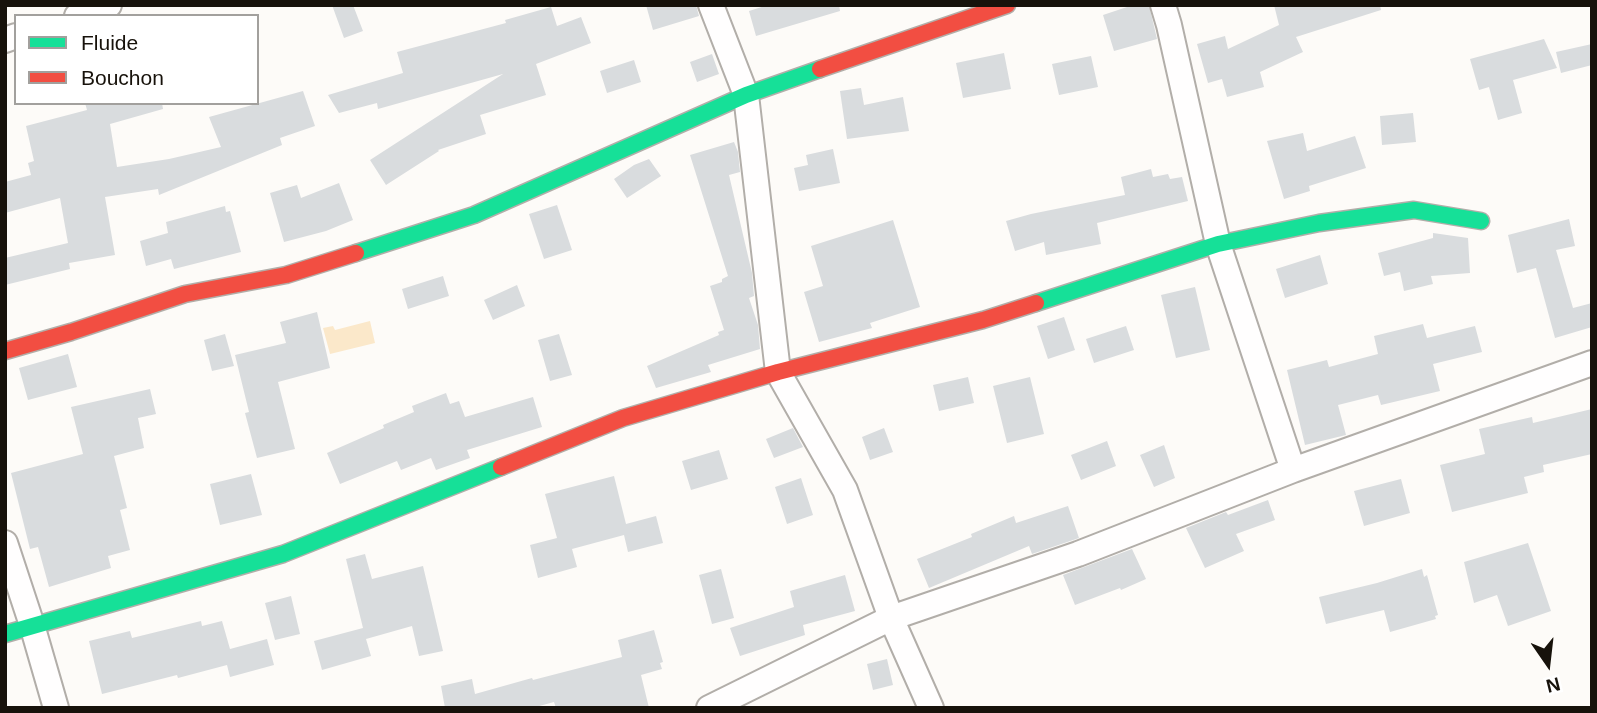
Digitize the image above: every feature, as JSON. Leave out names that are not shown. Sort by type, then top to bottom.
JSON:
[{"type":"street","points":[[83,14],[109,5]]},
{"type":"street","points":[[711,5],[746,95],[778,372],[845,490],[891,618],[931,708]]},
{"type":"street","points":[[5,351],[185,295],[286,275],[474,215],[746,95],[1007,5]]},
{"type":"street","points":[[1163,5],[1218,244],[1293,470]]},
{"type":"street","points":[[5,634],[283,554],[622,418],[778,372],[983,320],[1218,244],[1319,223],[1414,210],[1481,221]]},
{"type":"street","points":[[709,708],[891,618],[1078,554],[1293,470],[1592,363]]},
{"type":"street","points":[[5,543],[56,708]]},
{"type":"shaded area","points":[[370,321],[375,343],[330,354],[323,328],[333,326],[335,330]]},
{"type":"building","points":[[332,5],[353,5],[363,31],[344,38]]},
{"type":"building","points":[[646,5],[696,5],[699,16],[653,30]]},
{"type":"building","points":[[768,5],[839,5],[840,11],[756,36],[749,11]]},
{"type":"building","points":[[1133,5],[1149,5],[1157,39],[1114,51],[1103,15]]},
{"type":"building","points":[[1274,5],[1380,5],[1381,10],[1296,37],[1303,52],[1260,72],[1264,87],[1227,97],[1222,79],[1208,83],[1197,44],[1225,36],[1228,49],[1279,25]]},
{"type":"building","points":[[551,7],[557,26],[581,17],[591,43],[536,64],[546,95],[480,115],[486,134],[438,150],[386,185],[370,160],[503,74],[378,109],[377,103],[339,113],[328,95],[403,73],[397,52],[506,23],[505,20]]},
{"type":"building","points":[[1544,39],[1557,68],[1513,80],[1522,113],[1498,120],[1489,87],[1479,90],[1470,59]]},
{"type":"building","points":[[1592,44],[1592,65],[1561,73],[1556,52]]},
{"type":"building","points":[[1004,53],[1011,89],[963,98],[956,63]]},
{"type":"building","points":[[712,54],[719,74],[697,82],[690,62]]},
{"type":"building","points":[[1091,56],[1098,87],[1059,95],[1052,64]]},
{"type":"building","points":[[634,60],[641,82],[607,93],[600,71]]},
{"type":"building","points":[[861,88],[864,105],[903,97],[909,131],[847,139],[840,91]]},
{"type":"building","points":[[303,91],[315,126],[280,138],[282,145],[159,195],[158,189],[105,197],[115,255],[69,263],[70,269],[5,285],[5,258],[68,243],[60,198],[5,213],[5,182],[31,175],[28,163],[34,161],[26,126],[87,110],[86,105],[162,105],[163,109],[110,124],[117,167],[221,147],[209,117]]},
{"type":"building","points":[[1413,113],[1416,142],[1382,145],[1380,116]]},
{"type":"building","points":[[1303,133],[1307,151],[1355,136],[1366,168],[1309,186],[1310,191],[1284,199],[1267,141]]},
{"type":"building","points":[[734,142],[740,172],[729,175],[752,273],[754,296],[749,298],[758,325],[760,349],[708,365],[711,372],[656,388],[647,366],[719,335],[718,332],[724,330],[710,286],[722,282],[722,279],[728,276],[690,155]]},
{"type":"building","points":[[833,149],[840,183],[799,191],[794,168],[808,165],[806,155]]},
{"type":"building","points":[[649,159],[661,176],[627,198],[614,179],[634,165]]},
{"type":"building","points":[[1151,169],[1153,177],[1168,174],[1170,179],[1182,177],[1188,201],[1097,223],[1101,244],[1046,255],[1044,242],[1015,251],[1006,221],[1125,195],[1121,177]]},
{"type":"building","points":[[339,183],[353,220],[326,231],[284,242],[270,193],[297,185],[301,198]]},
{"type":"building","points":[[557,205],[572,250],[544,259],[529,214]]},
{"type":"building","points":[[225,206],[226,212],[230,211],[241,252],[174,269],[171,259],[146,266],[140,241],[168,233],[166,222]]},
{"type":"building","points":[[1569,219],[1575,246],[1556,250],[1573,308],[1592,303],[1592,327],[1555,338],[1536,268],[1517,273],[1508,235]]},
{"type":"building","points":[[893,220],[920,307],[870,323],[872,328],[819,342],[804,292],[823,286],[811,246]]},
{"type":"building","points":[[1433,233],[1468,238],[1470,273],[1431,276],[1433,284],[1404,291],[1400,272],[1384,276],[1378,253],[1433,238]]},
{"type":"building","points":[[1320,255],[1328,284],[1285,298],[1276,269]]},
{"type":"building","points":[[443,276],[449,296],[408,309],[402,289]]},
{"type":"building","points":[[517,285],[525,306],[493,320],[484,300]]},
{"type":"building","points":[[1195,287],[1210,350],[1176,358],[1161,295]]},
{"type":"building","points":[[317,312],[330,368],[278,382],[295,449],[257,458],[245,413],[249,412],[235,355],[286,343],[280,322]]},
{"type":"building","points":[[1064,317],[1075,350],[1048,359],[1037,326]]},
{"type":"building","points":[[1423,324],[1427,338],[1475,326],[1482,352],[1433,364],[1440,391],[1381,405],[1378,395],[1338,405],[1346,435],[1305,445],[1287,370],[1327,360],[1329,367],[1378,354],[1374,336]]},
{"type":"building","points":[[1126,326],[1134,350],[1094,363],[1086,339]]},
{"type":"building","points":[[225,334],[234,366],[212,371],[204,340]]},
{"type":"building","points":[[559,334],[572,375],[550,381],[538,340]]},
{"type":"building","points":[[68,354],[77,387],[28,400],[19,368]]},
{"type":"building","points":[[968,377],[974,403],[939,411],[933,385]]},
{"type":"building","points":[[1030,377],[1044,434],[1007,443],[993,386]]},
{"type":"building","points":[[150,389],[156,414],[138,418],[144,448],[114,456],[127,508],[120,510],[130,550],[108,556],[111,568],[49,587],[38,547],[30,549],[11,473],[83,454],[71,407]]},
{"type":"building","points":[[446,393],[450,404],[459,401],[465,417],[533,397],[542,427],[467,450],[470,458],[436,470],[431,458],[401,470],[397,461],[340,484],[327,453],[414,412],[412,406]]},
{"type":"building","points":[[1592,409],[1592,454],[1543,465],[1544,472],[1524,477],[1528,493],[1452,512],[1440,465],[1485,454],[1479,429],[1532,417],[1533,423]]},
{"type":"building","points":[[793,428],[803,447],[774,458],[766,439]]},
{"type":"building","points":[[884,428],[893,452],[870,460],[862,437]]},
{"type":"building","points":[[1107,441],[1116,466],[1081,480],[1071,455]]},
{"type":"building","points":[[1164,445],[1175,478],[1154,487],[1140,455]]},
{"type":"building","points":[[719,450],[728,479],[691,490],[682,461]]},
{"type":"building","points":[[251,474],[262,515],[220,525],[210,484]]},
{"type":"building","points":[[614,476],[626,524],[656,516],[663,543],[628,552],[624,535],[572,549],[577,567],[538,578],[530,545],[557,538],[545,494]]},
{"type":"building","points":[[801,478],[813,515],[787,524],[775,487]]},
{"type":"building","points":[[1401,479],[1410,513],[1364,526],[1354,491]]},
{"type":"building","points":[[1268,500],[1275,520],[1236,534],[1244,551],[1205,568],[1186,528],[1226,512],[1228,515]]},
{"type":"building","points":[[1068,506],[1079,538],[1032,554],[1029,546],[929,588],[917,559],[972,537],[971,534],[1014,516],[1016,523]]},
{"type":"building","points":[[1528,543],[1551,611],[1508,626],[1497,595],[1474,603],[1464,562]]},
{"type":"building","points":[[1132,549],[1146,579],[1075,605],[1063,575]]},
{"type":"building","points":[[365,554],[372,579],[423,566],[443,651],[419,656],[412,626],[366,639],[371,656],[322,670],[314,641],[363,628],[346,559]]},
{"type":"building","points":[[721,569],[734,618],[712,624],[699,575]]},
{"type":"building","points":[[1422,569],[1424,577],[1427,575],[1438,615],[1435,616],[1436,619],[1390,632],[1384,610],[1326,624],[1319,597]]},
{"type":"building","points":[[845,575],[855,611],[803,625],[805,635],[740,656],[730,628],[794,607],[790,591]]},
{"type":"building","points":[[291,596],[300,634],[275,640],[265,603]]},
{"type":"building","points":[[201,621],[202,626],[222,621],[230,649],[267,639],[274,665],[230,677],[227,665],[102,694],[89,641],[130,631],[132,638]]},
{"type":"building","points":[[654,630],[663,662],[660,663],[662,669],[641,675],[649,708],[556,708],[554,702],[532,708],[445,708],[441,686],[472,679],[475,694],[622,657],[618,640]]},
{"type":"building","points":[[887,659],[893,685],[873,690],[867,664]]},
{"type":"traffic: fast","points":[[356,253],[474,215],[746,95],[820,69]]},
{"type":"traffic: fast","points":[[1036,303],[1218,244],[1319,223],[1414,210],[1481,221]]},
{"type":"traffic: fast","points":[[5,634],[283,554],[501,467]]},
{"type":"traffic: jam","points":[[820,69],[1007,5]]},
{"type":"traffic: jam","points":[[5,351],[185,294],[286,275],[356,253]]},
{"type":"traffic: jam","points":[[501,467],[623,418],[778,372],[983,320],[1036,303]]}]
